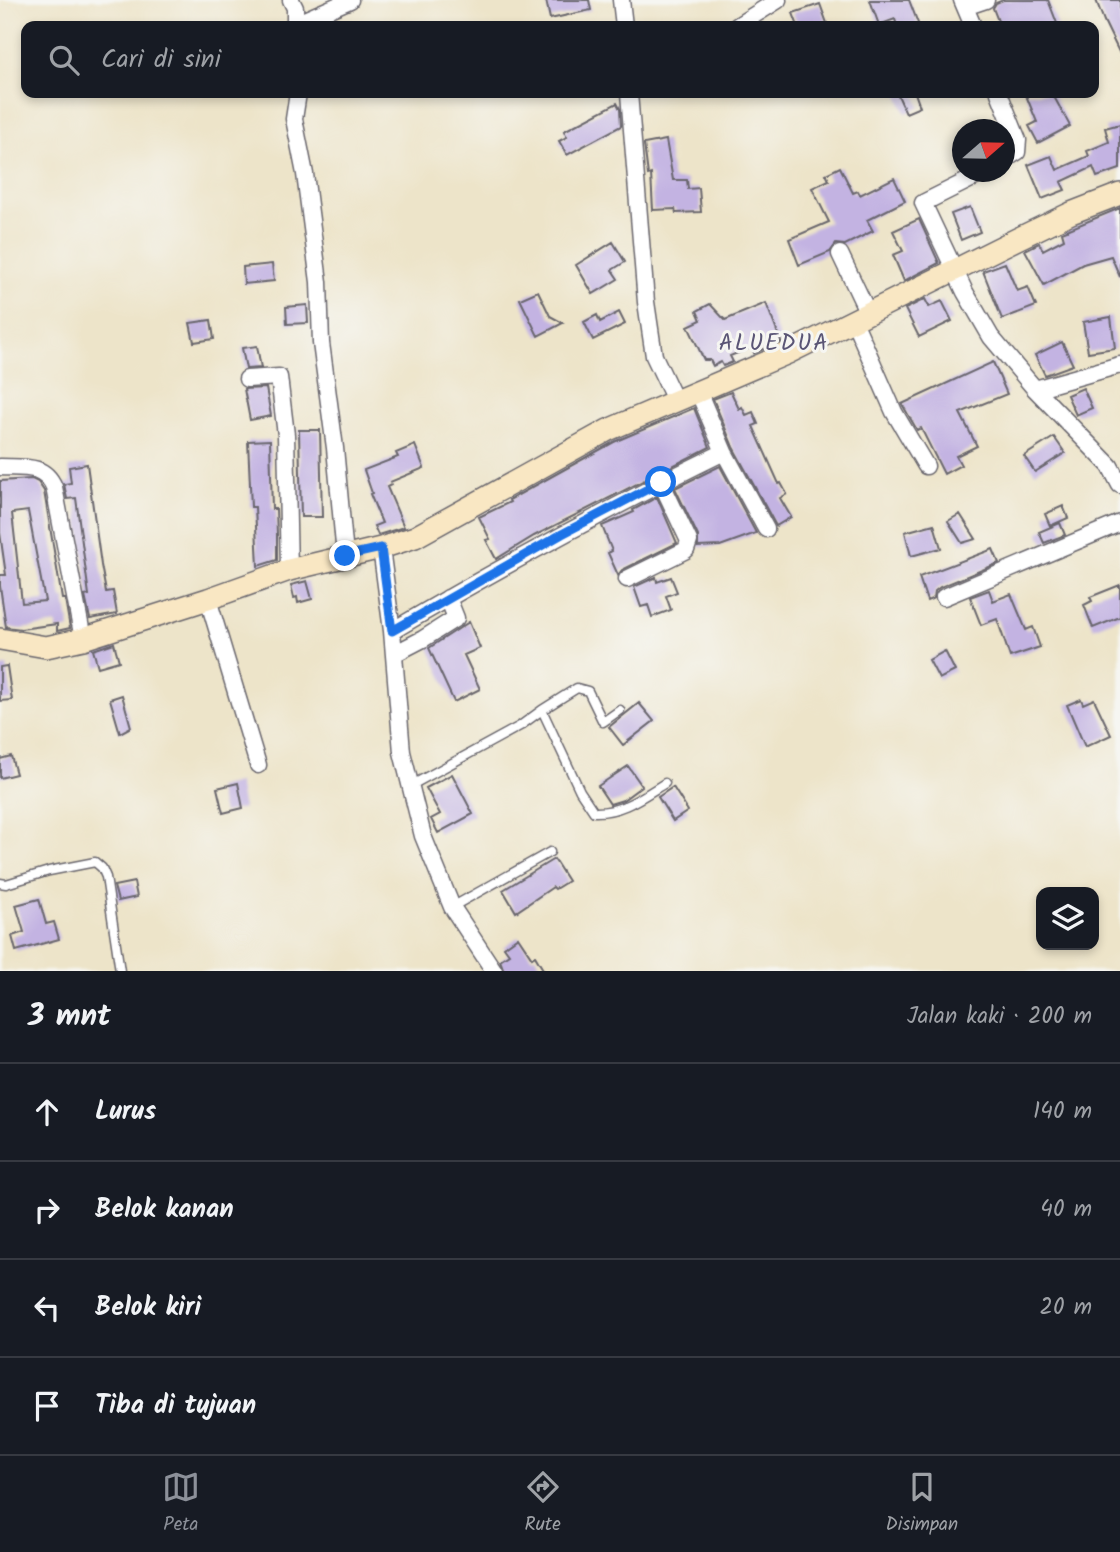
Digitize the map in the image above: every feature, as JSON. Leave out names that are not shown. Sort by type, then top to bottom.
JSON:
[{"type":"street","points":[[291,0],[295,8],[295,21]]},
{"type":"street","points":[[304,21],[350,0]]},
{"type":"street","points":[[621,0],[623,21]]},
{"type":"street","points":[[745,21],[778,0]]},
{"type":"street","points":[[970,21],[964,4],[986,0]]},
{"type":"street","points":[[297,98],[294,119],[305,174],[320,282],[321,343],[335,448],[345,556]]},
{"type":"street","points":[[629,98],[646,302],[654,356],[675,400]]},
{"type":"street","points":[[1001,98],[1010,119]]},
{"type":"street","points":[[1015,133],[1018,140],[1015,153]]},
{"type":"street","points":[[965,182],[923,203],[954,270],[991,337],[1035,389],[1110,466],[1120,485]]},
{"type":"street","points":[[0,639],[46,647],[83,639],[208,600],[289,570],[415,537],[555,458],[675,400],[788,353],[1071,213],[1120,194]]},
{"type":"street","points":[[840,254],[894,412],[926,466]]},
{"type":"street","points":[[1035,389],[1120,365]]},
{"type":"street","points":[[247,379],[279,377],[286,435],[289,570]]},
{"type":"street","points":[[698,391],[724,452],[766,529]]},
{"type":"street","points":[[392,631],[562,534],[724,452]]},
{"type":"street","points":[[0,467],[43,471],[50,477],[83,639]]},
{"type":"street","points":[[627,579],[686,550],[689,541],[661,482]]},
{"type":"street","points":[[944,597],[1120,523]]},
{"type":"street","points":[[381,548],[392,631],[402,752],[423,836],[452,908],[494,971]]},
{"type":"street","points":[[394,654],[456,618],[448,598]]},
{"type":"street","points":[[208,600],[258,765]]},
{"type":"lane","points":[[410,786],[520,726],[577,688],[588,691],[603,722],[620,710]]},
{"type":"lane","points":[[542,710],[580,791],[594,813],[623,808],[665,783]]},
{"type":"lane","points":[[452,908],[550,852]]},
{"type":"lane","points":[[0,883],[6,884],[49,871],[95,862],[106,877],[120,971]]},
{"type":"building","points":[[546,0],[589,0],[591,10],[550,19]]},
{"type":"building","points":[[870,0],[909,0],[917,21],[895,19],[878,21]]},
{"type":"building","points":[[1003,0],[1048,0],[1056,21],[998,21],[993,8]]},
{"type":"building","points":[[1096,0],[1120,0],[1120,54],[1104,21]]},
{"type":"building","points":[[820,4],[826,21],[796,21],[793,13]]},
{"type":"building","points":[[899,98],[917,98],[920,107],[906,113]]},
{"type":"building","points":[[1027,98],[1055,98],[1070,126],[1038,143],[1029,126],[1037,122]]},
{"type":"building","points":[[617,103],[621,126],[567,155],[559,141],[567,137],[564,131]]},
{"type":"building","points":[[1120,124],[1120,169],[1097,177],[1093,167],[1061,182],[1065,190],[1042,199],[1028,165],[1051,156],[1057,170],[1089,156],[1087,151],[1109,142],[1105,128]]},
{"type":"building","points":[[666,140],[673,180],[687,180],[688,189],[699,188],[701,212],[653,210],[651,174],[648,175],[644,144]]},
{"type":"building","points":[[840,167],[853,193],[858,191],[860,195],[894,178],[905,201],[867,220],[873,231],[845,245],[836,244],[830,252],[799,265],[789,239],[829,222],[812,188],[829,180],[826,174]]},
{"type":"building","points":[[970,207],[980,232],[961,240],[951,214]]},
{"type":"building","points":[[1120,208],[1120,277],[1111,256],[1083,264],[1044,285],[1025,250],[1039,243],[1043,250],[1064,239],[1062,232]]},
{"type":"building","points":[[919,219],[939,263],[904,281],[893,255],[903,251],[893,231]]},
{"type":"building","points":[[613,242],[625,262],[612,270],[618,279],[593,294],[576,265]]},
{"type":"building","points":[[1005,263],[1017,291],[1028,287],[1036,306],[1002,319],[983,271]]},
{"type":"building","points":[[272,264],[274,281],[244,284],[243,267]]},
{"type":"building","points":[[538,291],[550,316],[563,323],[538,336],[520,299]]},
{"type":"building","points":[[925,299],[929,307],[942,301],[952,321],[919,337],[905,309]]},
{"type":"building","points":[[766,303],[781,342],[754,353],[752,347],[730,356],[733,362],[723,366],[721,362],[713,366],[710,360],[704,360],[688,326],[701,320],[697,311],[710,304],[725,320]]},
{"type":"building","points":[[307,305],[308,323],[287,324],[286,307]]},
{"type":"building","points":[[619,312],[625,324],[593,340],[584,322],[597,315],[600,322]]},
{"type":"building","points":[[1111,317],[1115,348],[1088,352],[1083,322]]},
{"type":"building","points":[[211,320],[214,339],[194,342],[190,323]]},
{"type":"building","points":[[1062,342],[1073,365],[1045,375],[1035,355]]},
{"type":"building","points":[[257,346],[261,368],[246,369],[242,348]]},
{"type":"building","points":[[993,362],[1007,394],[960,413],[977,446],[956,456],[961,465],[944,474],[921,428],[917,430],[902,404]]},
{"type":"building","points":[[266,388],[271,416],[250,420],[244,389]]},
{"type":"building","points":[[1083,388],[1092,408],[1076,415],[1067,395]]},
{"type":"building","points":[[731,392],[739,409],[742,407],[746,415],[753,412],[758,424],[753,426],[779,484],[781,483],[787,494],[780,498],[791,517],[776,526],[733,447],[713,399]]},
{"type":"building","points":[[694,408],[710,447],[534,536],[496,559],[486,540],[490,539],[479,517],[614,442]]},
{"type":"building","points":[[299,430],[320,430],[322,517],[301,517]]},
{"type":"building","points":[[1054,437],[1065,453],[1035,472],[1024,456]]},
{"type":"building","points":[[270,440],[277,560],[258,566],[255,507],[251,507],[248,441]]},
{"type":"building","points":[[415,445],[424,468],[390,482],[391,485],[387,487],[404,527],[378,535],[374,526],[382,523],[364,470],[398,457],[396,453]]},
{"type":"building","points":[[87,464],[106,592],[113,591],[117,614],[90,619],[85,596],[89,595],[76,498],[67,499],[64,484],[71,483],[69,467]]},
{"type":"building","points":[[720,466],[756,533],[720,546],[698,547],[698,536],[675,488]]},
{"type":"building","points":[[32,479],[38,482],[44,491],[62,599],[65,599],[70,628],[57,631],[57,624],[21,629],[6,627],[0,586],[0,575],[6,575],[0,533],[0,481]],"holes":[[[28,511],[45,601],[22,603],[12,513]]]},
{"type":"building","points":[[657,497],[677,543],[622,570],[618,575],[608,553],[612,551],[602,526],[634,512],[633,510]]},
{"type":"building","points":[[1063,506],[1068,518],[1050,526],[1045,514]]},
{"type":"building","points":[[960,514],[976,539],[962,543],[948,521]]},
{"type":"building","points":[[1060,523],[1065,535],[1044,543],[1039,532]]},
{"type":"building","points":[[934,524],[941,548],[911,556],[905,532]]},
{"type":"building","points":[[993,549],[999,563],[940,587],[935,591],[934,598],[927,601],[919,577]]},
{"type":"building","points":[[656,577],[657,582],[671,577],[677,592],[666,596],[671,610],[652,617],[648,605],[641,607],[634,587]]},
{"type":"building","points":[[307,581],[312,599],[298,603],[291,585]]},
{"type":"building","points":[[1120,585],[1120,617],[1093,628],[1084,605],[1092,601],[1090,597]]},
{"type":"building","points":[[989,590],[993,601],[1011,594],[1026,630],[1033,627],[1040,647],[1010,657],[997,619],[981,625],[970,597]]},
{"type":"building","points":[[469,622],[480,648],[464,655],[480,689],[454,702],[429,648]]},
{"type":"building","points":[[114,643],[119,661],[98,667],[93,650]]},
{"type":"building","points":[[945,651],[955,671],[939,679],[929,660]]},
{"type":"building","points":[[7,666],[12,700],[0,701],[0,667]]},
{"type":"building","points":[[122,695],[131,727],[120,733],[110,699]]},
{"type":"building","points":[[1081,699],[1083,704],[1094,699],[1111,735],[1085,747],[1067,705]]},
{"type":"building","points":[[639,703],[654,721],[623,745],[609,727]]},
{"type":"building","points":[[11,756],[16,774],[0,778],[0,759]]},
{"type":"building","points":[[628,766],[642,786],[623,800],[610,804],[598,786]]},
{"type":"building","points":[[452,774],[473,814],[438,833],[431,819],[440,814],[426,788]]},
{"type":"building","points":[[238,783],[243,808],[223,813],[217,788]]},
{"type":"building","points":[[673,787],[688,811],[673,821],[658,797]]},
{"type":"building","points":[[554,859],[568,881],[555,889],[553,887],[516,912],[503,890]]},
{"type":"building","points":[[134,882],[137,897],[118,901],[114,886]]},
{"type":"building","points":[[39,899],[46,924],[54,922],[59,939],[16,951],[12,936],[24,932],[16,905]]},
{"type":"building","points":[[518,937],[544,971],[504,971],[500,960],[509,954],[504,947]]},
{"type":"district","name":"ALUEDUA","points":[[774,342]]},
{"type":"route","points":[[345,556],[381,548],[392,631],[562,534],[661,482]]}]
